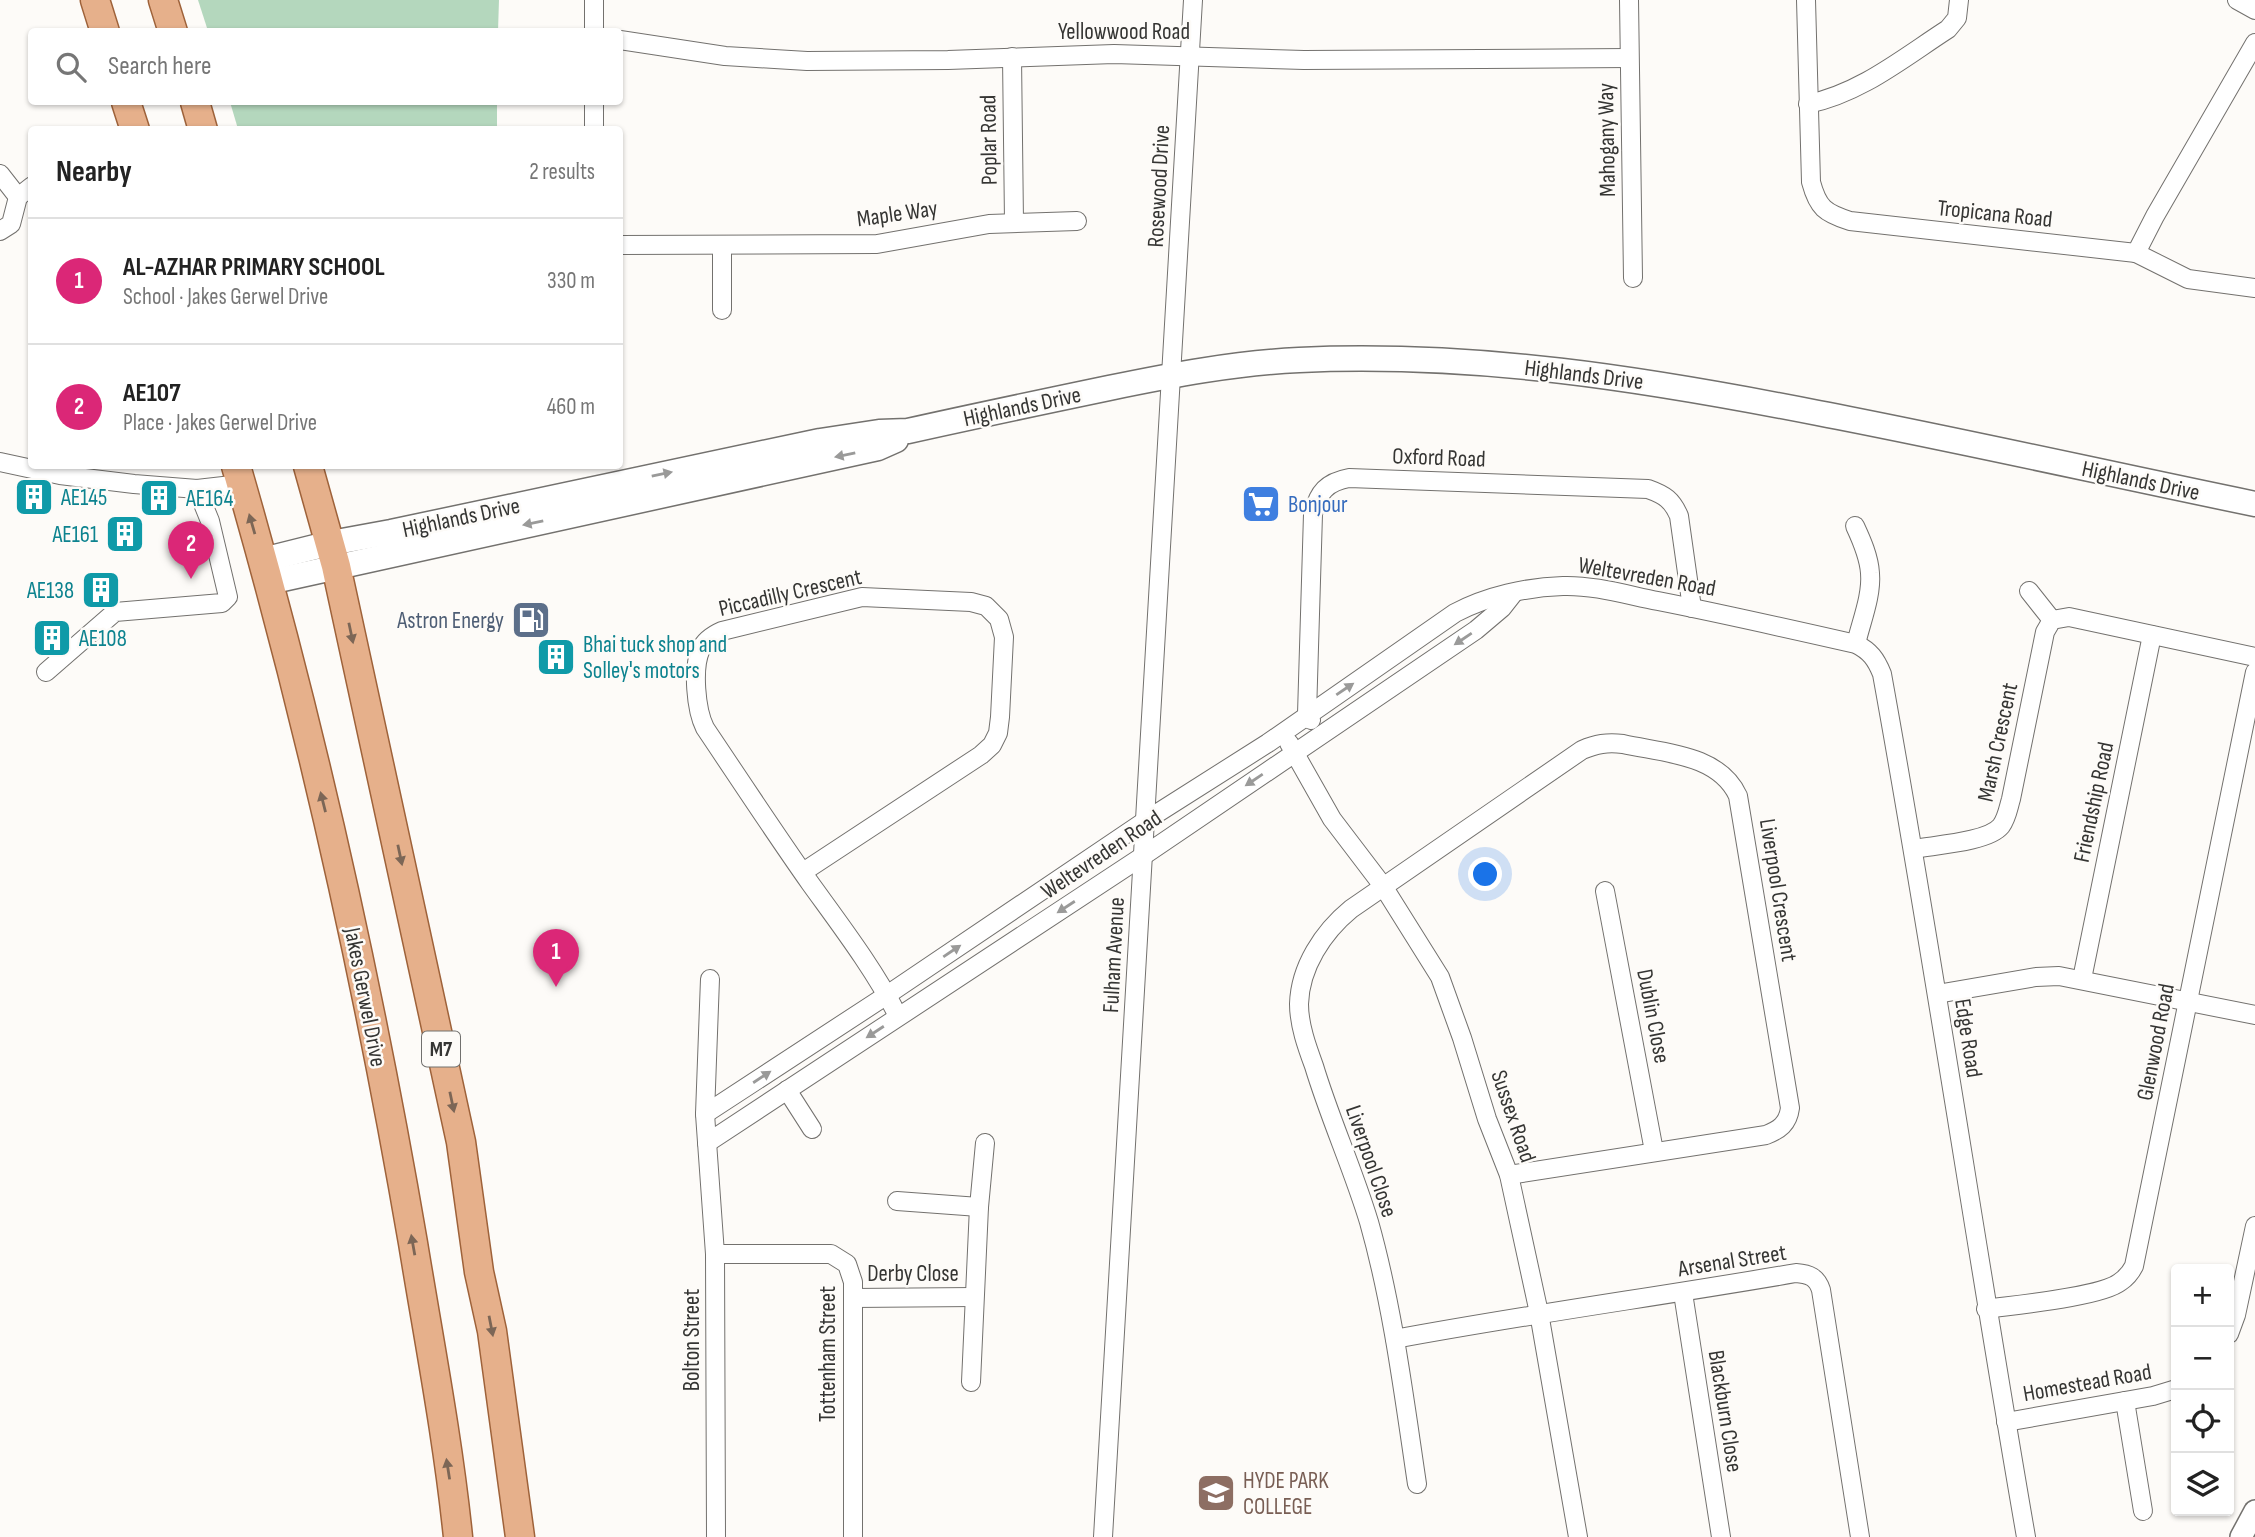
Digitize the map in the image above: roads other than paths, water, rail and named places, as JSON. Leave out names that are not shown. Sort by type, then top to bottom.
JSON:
[{"type":"main road","points":[[95,0],[104,28]]},
{"type":"main road","points":[[163,0],[172,28]]},
{"type":"main road","points":[[128,105],[134,126]]},
{"type":"main road","points":[[196,105],[203,126]]},
{"type":"main road","name":"Highlands Drive","points":[[266,571],[334,555],[878,448],[908,432],[1170,375],[1296,360],[1465,360],[1548,368],[1712,392],[2255,504]]},
{"type":"main road","name":"M7","points":[[309,469],[334,555],[461,1142],[479,1272],[492,1331],[520,1537]]},
{"type":"main road","name":"Jakes Gerwel Drive","points":[[238,475],[266,571],[345,892],[396,1147],[458,1537]]},
{"type":"street","points":[[594,0],[594,28]]},
{"type":"street","name":"Rosewood Drive","points":[[1170,375],[1193,0]]},
{"type":"street","name":"Mahogany Way","points":[[1629,0],[1633,278]]},
{"type":"street","name":"Tropicana Road","points":[[1806,0],[1811,182],[1816,202],[1830,215],[1850,221],[2136,253]]},
{"type":"street","points":[[1808,104],[1832,99],[1871,80],[1948,29],[1957,18],[1959,0]]},
{"type":"street","points":[[2237,0],[2255,10]]},
{"type":"street","name":"Yellowwood Road","points":[[623,40],[765,60],[846,61],[1114,54],[1381,61],[1629,58]]},
{"type":"street","points":[[2255,43],[2136,253],[2188,279],[2255,288]]},
{"type":"street","name":"Poplar Road","points":[[1012,57],[1014,222]]},
{"type":"street","points":[[594,105],[594,126]]},
{"type":"street","points":[[0,174],[25,192],[11,224],[0,231]]},
{"type":"street","name":"Maple Way","points":[[623,246],[877,244],[964,227],[1014,222],[1077,221]]},
{"type":"street","points":[[722,245],[722,310]]},
{"type":"street","name":"Fulham Avenue","points":[[1103,1537],[1170,375]]},
{"type":"street","points":[[0,461],[28,468]]},
{"type":"street","points":[[34,469],[60,475],[197,489],[238,475]]},
{"type":"street","name":"Oxford Road","points":[[1307,714],[1313,514],[1316,499],[1325,487],[1335,480],[1349,478],[1648,489],[1663,494],[1673,503],[1679,516],[1692,608]]},
{"type":"street","points":[[46,671],[115,612],[222,603],[228,597],[210,522],[197,489]]},
{"type":"street","points":[[1856,526],[1865,550],[1870,583],[1856,644]]},
{"type":"street","name":"Weltevreden Road","points":[[705,1114],[1282,732],[1455,613],[1489,598],[1539,587],[1597,589],[1856,644]]},
{"type":"street","points":[[2029,591],[2052,620],[2069,617],[2255,657]]},
{"type":"street","name":"Weltevreden Road","points":[[707,1143],[1143,856],[1476,630],[1502,608],[1513,594]]},
{"type":"street","name":"Piccadilly Crescent","points":[[803,872],[981,755],[992,745],[998,733],[1000,717],[1004,637],[999,619],[990,609],[971,602],[862,597],[722,631],[705,642],[697,664],[699,717],[705,728],[803,872],[887,995],[898,1017]]},
{"type":"street","name":"Marsh Crescent","points":[[1914,849],[1984,836],[2002,825],[2011,799],[2045,632],[2052,620]]},
{"type":"street","name":"Friendship Road","points":[[2082,979],[2152,635]]},
{"type":"street","name":"Edge Road","points":[[1856,644],[1867,649],[1876,659],[1882,674],[1914,849],[1986,1309],[2026,1537]]},
{"type":"street","name":"Glenwood Road","points":[[1986,1309],[2074,1296],[2119,1283],[2131,1271],[2137,1258],[2255,672]]},
{"type":"street","points":[[1307,714],[1321,735]]},
{"type":"street","name":"Sussex Road","points":[[1282,732],[1332,819],[1382,886],[1440,977],[1487,1119],[1509,1175],[1539,1312],[1578,1537]]},
{"type":"street","name":"Liverpool Crescent","points":[[1382,886],[1582,750],[1594,745],[1608,742],[1623,744],[1700,761],[1713,766],[1733,785],[1739,804],[1790,1108],[1789,1116],[1781,1128],[1766,1135],[1509,1175]]},
{"type":"street","name":"Liverpool Close","points":[[1382,886],[1333,923],[1323,936],[1305,978],[1299,1002],[1303,1034],[1369,1222],[1395,1339],[1417,1484]]},
{"type":"street","name":"Dublin Close","points":[[1605,891],[1654,1151]]},
{"type":"street","points":[[1937,994],[2036,977],[2059,976],[2255,1015]]},
{"type":"street","name":"Bolton Street","points":[[710,979],[705,1114],[715,1254],[716,1537]]},
{"type":"street","points":[[787,1090],[812,1129]]},
{"type":"street","name":"Derby Close","points":[[971,1382],[979,1207],[985,1143]]},
{"type":"street","points":[[897,1201],[979,1207]]},
{"type":"street","points":[[2232,1327],[2254,1233]]},
{"type":"street","name":"Tottenham Street","points":[[715,1254],[831,1254],[847,1264],[853,1282],[853,1537]]},
{"type":"street","name":"Arsenal Street","points":[[1395,1339],[1539,1312],[1683,1293],[1796,1273],[1807,1274],[1816,1280],[1821,1290],[1860,1537]]},
{"type":"street","name":"Blackburn Close","points":[[1683,1293],[1721,1537]]},
{"type":"street","name":"Derby Close","points":[[853,1298],[974,1297]]},
{"type":"street","name":"Homestead Road","points":[[2006,1422],[2153,1396],[2173,1390]]},
{"type":"street","points":[[2125,1401],[2143,1511]]},
{"type":"street","points":[[2241,1537],[2255,1511]]},
{"type":"place","name":"AE145","points":[[34,497]]},
{"type":"place","name":"AE164","points":[[159,498]]},
{"type":"place","name":"Bonjour","points":[[1261,504]]},
{"type":"place","name":"AE161","points":[[125,534]]},
{"type":"place","name":"AE107","points":[[191,579]]},
{"type":"place","name":"AE138","points":[[101,590]]},
{"type":"place","name":"Astron Energy","points":[[531,620]]},
{"type":"place","name":"AE108","points":[[52,638]]},
{"type":"place","name":"Bhai tuck shop and Solley's motors","points":[[556,657]]},
{"type":"place","name":"AL-AZHAR PRIMARY SCHOOL","points":[[556,987]]},
{"type":"place","name":"HYDE PARK COLLEGE","points":[[1216,1493]]}]
